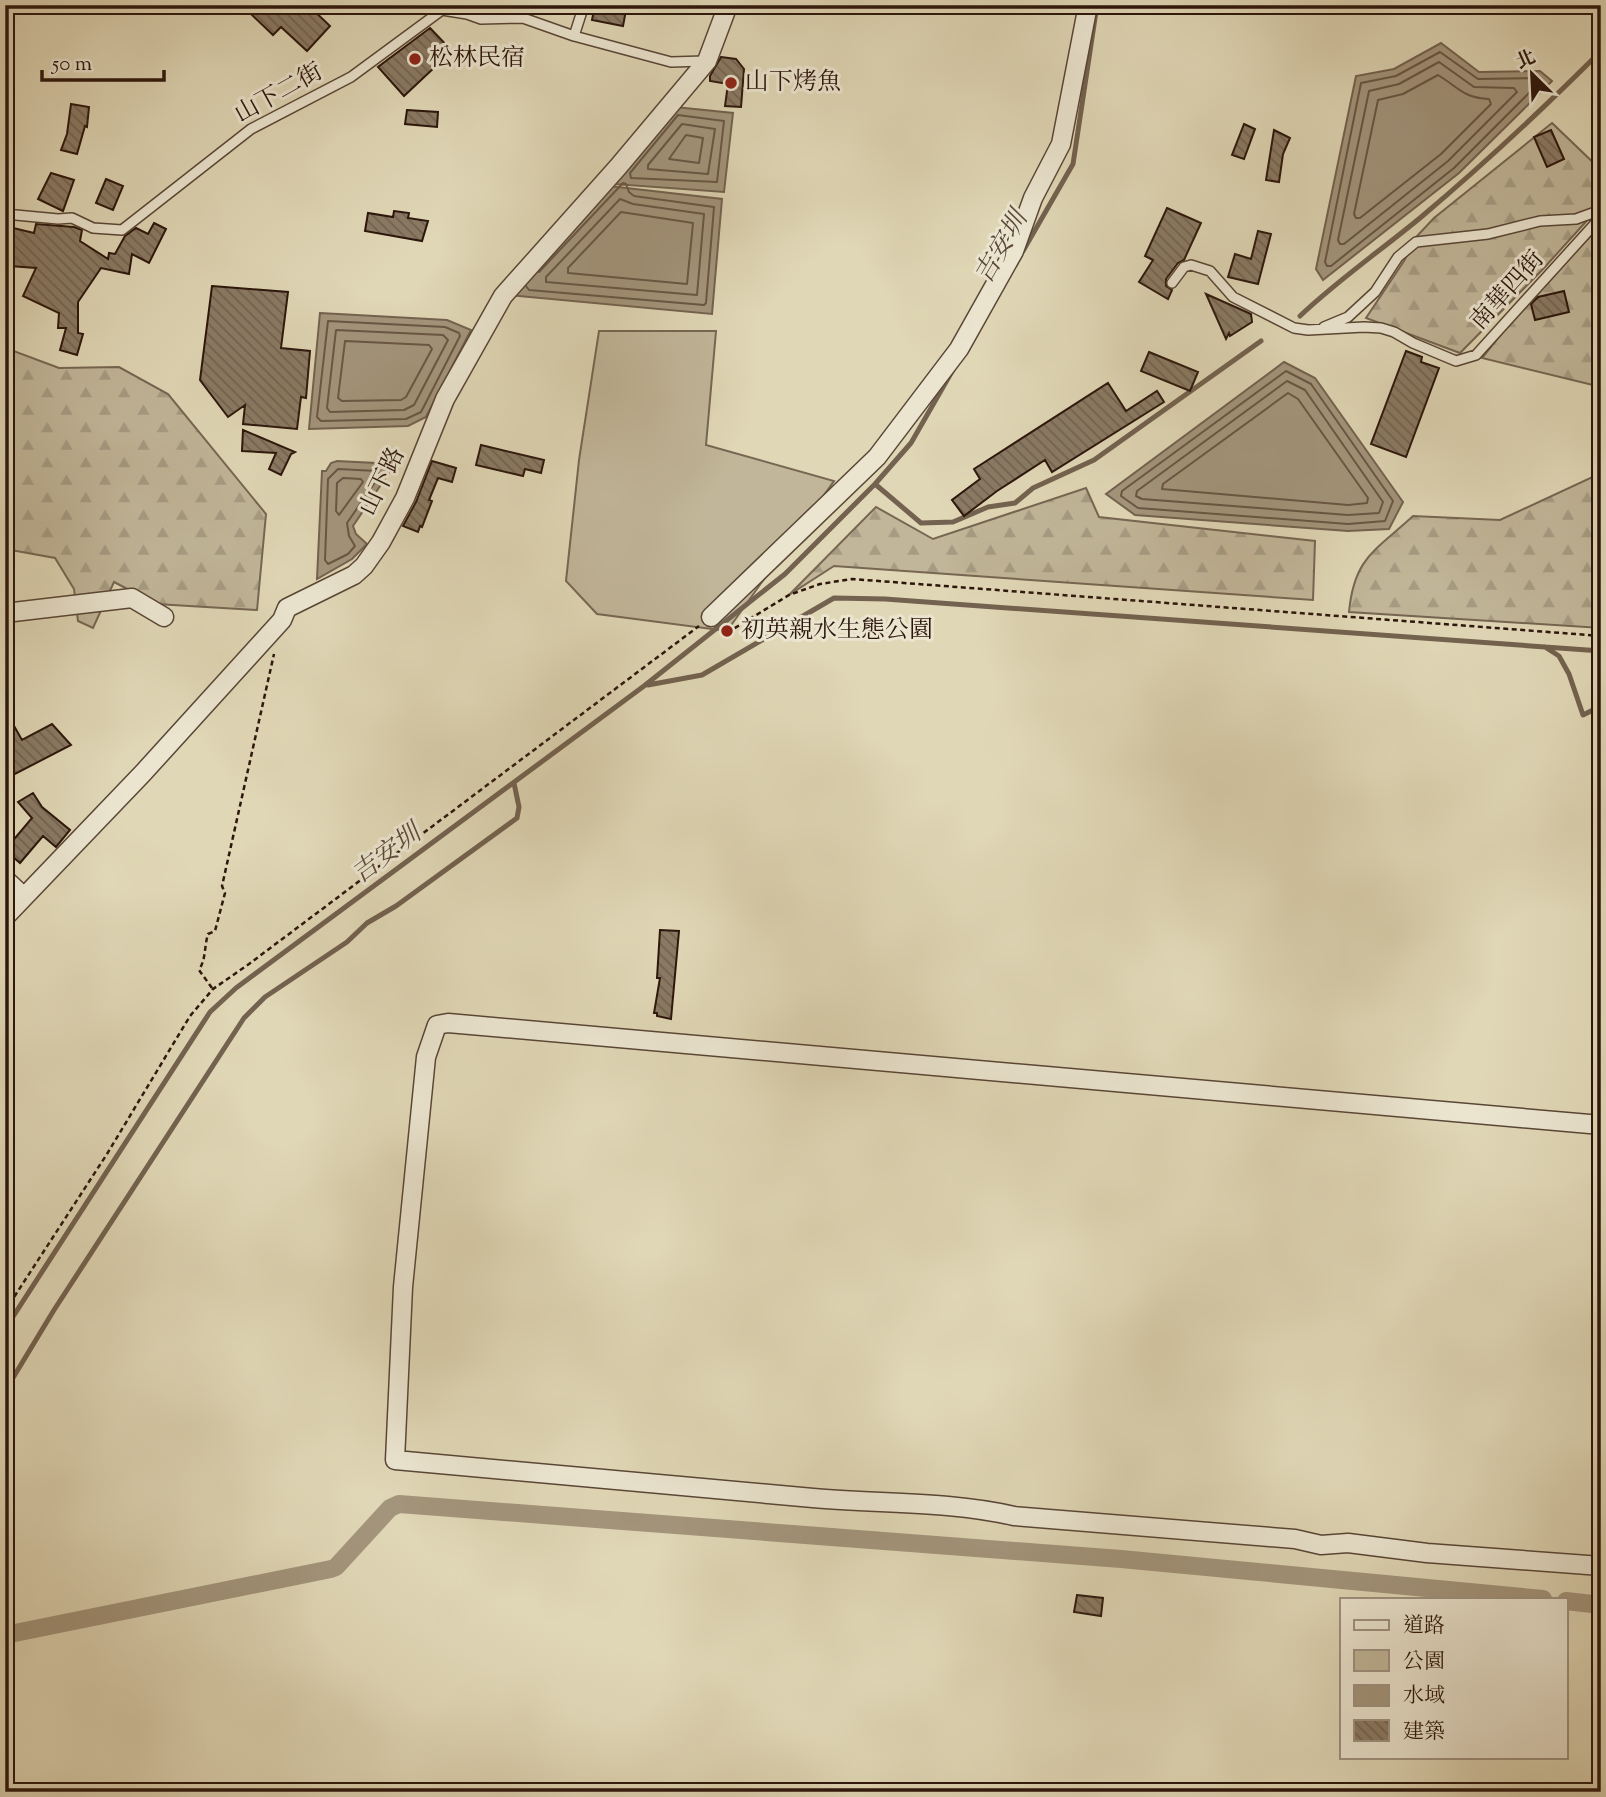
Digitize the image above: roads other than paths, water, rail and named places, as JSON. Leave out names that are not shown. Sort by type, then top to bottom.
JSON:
[{"type":"street","name":"山下路","points":[[5,917],[162,752],[282,620],[287,608],[354,575],[364,566],[381,542],[405,498],[445,399],[503,296],[618,167],[707,61],[728,5]]},
{"type":"street","points":[[711,617],[877,457],[959,349],[1013,251],[1033,198],[1061,144],[1088,5]]},
{"type":"street","points":[[5,613],[132,598],[164,617]]},
{"type":"street","points":[[5,879],[24,897]]},
{"type":"street","points":[[1601,1125],[448,1023],[437,1025],[426,1057],[403,1287],[395,1460],[853,1502],[948,1506],[1014,1516],[1295,1539],[1321,1545],[1348,1543],[1427,1553],[1601,1566]]},
{"type":"lane","points":[[574,36],[584,5]]},
{"type":"lane","name":"山下二街","points":[[5,214],[72,218],[93,228],[122,230],[251,129],[351,77],[442,10],[481,19],[523,18],[574,36],[671,62],[707,61]]},
{"type":"lane","points":[[1308,330],[1329,326],[1348,317],[1375,292],[1398,257],[1416,242],[1488,234],[1539,221],[1576,219],[1601,211]]},
{"type":"lane","name":"南華四街","points":[[1172,283],[1184,267],[1191,265],[1210,271],[1233,296],[1294,328],[1381,328],[1456,361],[1476,355],[1601,217]]},
{"type":"water","points":[[1441,43],[1479,72],[1540,71],[1552,81],[1459,173],[1323,280],[1316,269],[1356,76],[1394,69]]},
{"type":"water","points":[[675,107],[733,113],[724,192],[613,184]]},
{"type":"water","points":[[609,186],[722,199],[712,314],[507,295]]},
{"type":"water","points":[[320,313],[447,320],[471,330],[426,417],[408,426],[309,429]]},
{"type":"water","points":[[1284,362],[1315,378],[1403,502],[1389,529],[1348,531],[1135,515],[1106,494]]},
{"type":"water","points":[[331,463],[395,464],[353,526],[356,534],[367,544],[352,559],[317,579],[322,471],[326,471]]},
{"type":"waterway","name":"吉安圳","points":[[1023,251],[1073,164],[1097,5]]},
{"type":"waterway","name":"吉安圳","points":[[1300,316],[1467,178],[1601,51]]},
{"type":"waterway","name":"吉安圳","points":[[875,484],[921,523],[953,522],[988,507],[1015,503],[1033,488],[1094,460],[1261,341]]},
{"type":"waterway","name":"吉安圳","points":[[5,1329],[210,1012],[236,988],[644,686],[785,574],[875,484],[911,443],[954,368]]},
{"type":"waterway","points":[[648,685],[702,675],[834,598],[885,599],[1601,651]]},
{"type":"waterway","points":[[1545,647],[1559,656],[1569,674],[1583,715],[1601,706]]},
{"type":"waterway","points":[[5,1391],[54,1310],[244,1018],[265,997],[347,942],[367,923],[396,906],[517,818],[519,807],[514,783]]},
{"type":"waterway","points":[[5,1635],[331,1569],[336,1567],[390,1508],[399,1504],[1121,1559],[1532,1598]]},
{"type":"waterway","points":[[1568,1601],[1601,1605]]},
{"type":"place","name":"松林民宿","points":[[415,59]]},
{"type":"place","name":"山下烤魚","points":[[731,83]]},
{"type":"place","name":"初英親水生態公園","points":[[727,631]]}]
